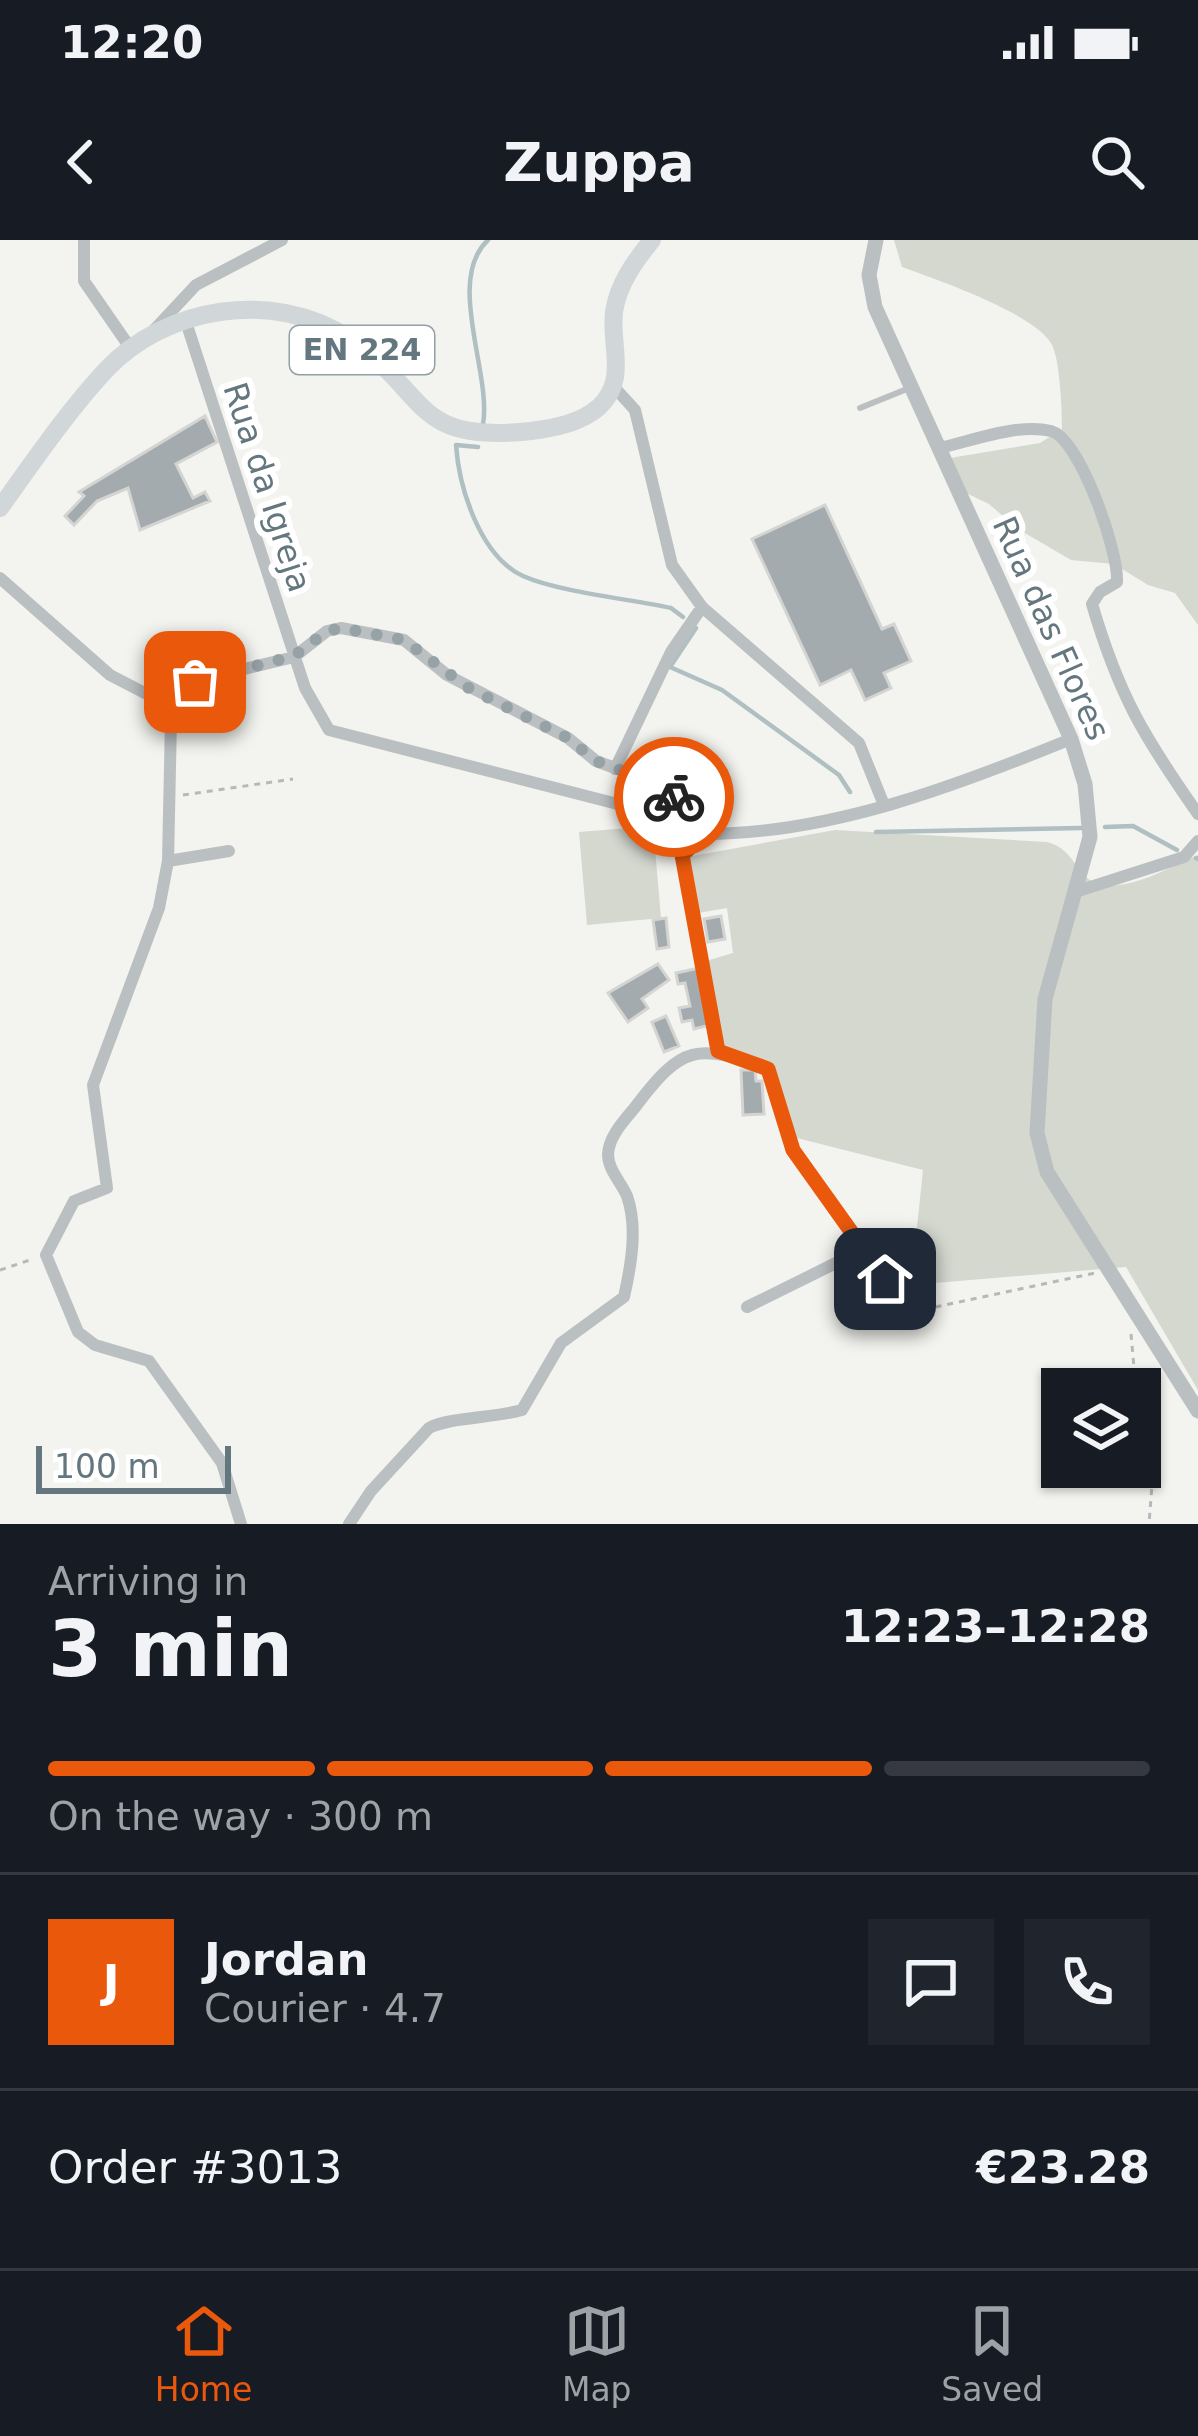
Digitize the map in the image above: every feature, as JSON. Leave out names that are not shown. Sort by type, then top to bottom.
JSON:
[{"type":"main road","points":[[614,387],[618,365],[614,311],[621,286],[652,240]]},
{"type":"main road","name":"EN 224","points":[[0,508],[107,369],[138,345],[186,322],[249,306],[319,323],[373,358],[428,414],[448,428],[472,434],[552,428],[580,420],[614,387]]},
{"type":"street","points":[[83,240],[84,281],[138,345],[183,295],[282,240]]},
{"type":"street","name":"Rua das Flores","points":[[876,240],[868,275],[870,292],[1071,739],[1085,784],[1090,838],[1045,999],[1037,1133],[1047,1172],[1198,1412]]},
{"type":"street","name":"Rua da Igreja","points":[[186,322],[294,656],[320,719],[347,738],[680,820]]},
{"type":"street","points":[[614,387],[635,410],[672,565],[702,607],[859,743],[884,805]]},
{"type":"street","points":[[939,448],[1048,430],[1068,441],[1098,506],[1118,569],[1117,582],[1100,592],[1092,604],[1108,660],[1143,736],[1198,814]]},
{"type":"street","points":[[0,578],[110,675],[164,703],[171,720],[168,861],[158,908],[93,1085],[106,1187],[74,1201],[46,1255],[78,1332],[95,1346],[149,1361],[222,1463],[241,1524]]},
{"type":"street","points":[[615,769],[661,669],[702,607]]},
{"type":"street","points":[[164,703],[207,678],[294,656],[327,631],[341,628],[404,640],[447,675],[568,738],[615,769],[664,786],[705,834]]},
{"type":"street","points":[[718,1051],[682,855],[705,834],[761,834],[884,805],[1071,739]]},
{"type":"street","points":[[1078,891],[1184,856],[1198,841]]},
{"type":"street","points":[[168,861],[229,851]]},
{"type":"street","points":[[349,1524],[371,1491],[429,1428],[442,1421],[486,1420],[522,1410],[561,1343],[624,1297],[633,1255],[628,1198],[608,1154],[614,1134],[668,1064],[694,1052],[718,1051],[768,1069],[793,1150],[885,1279],[900,1316]]},
{"type":"street","points":[[747,1307],[840,1262],[856,1241]]},
{"type":"lane","points":[[860,408],[912,388]]},
{"type":"path","points":[[169,797],[292,778]]},
{"type":"path","points":[[0,1270],[46,1255]]},
{"type":"path","points":[[900,1316],[1109,1270]]},
{"type":"path","points":[[1134,1368],[1130,1338],[1138,1316]]},
{"type":"path","points":[[1149,1524],[1152,1488]]},
{"type":"shaded area","points":[[894,240],[1198,240],[1198,625],[1175,593],[1148,585],[1114,564],[1071,560],[964,492],[950,458],[1040,443],[1062,429],[1055,352],[1043,333],[1027,321],[902,267]]},
{"type":"shaded area","points":[[653,826],[661,918],[587,925],[579,832]]},
{"type":"shaded area","points":[[835,830],[1047,842],[1064,850],[1093,882],[1107,885],[1139,880],[1198,855],[1198,1390],[1126,1267],[911,1285],[923,1170],[797,1138],[772,1067],[723,1049],[706,961],[733,953],[727,908],[698,913],[687,857]]},
{"type":"building","points":[[205,416],[217,442],[176,464],[193,498],[205,492],[210,501],[140,530],[128,488],[97,501],[74,525],[65,516],[84,496],[79,492]]},
{"type":"building","points":[[825,505],[882,629],[894,624],[911,661],[884,673],[891,688],[865,700],[851,670],[820,685],[752,539]]},
{"type":"building","points":[[721,916],[725,939],[708,942],[704,919]]},
{"type":"building","points":[[666,918],[669,947],[657,949],[653,920]]},
{"type":"building","points":[[658,964],[669,980],[642,999],[648,1008],[628,1022],[608,993]]},
{"type":"building","points":[[699,968],[711,1025],[694,1029],[692,1020],[682,1022],[679,1008],[690,1006],[685,983],[678,984],[676,973]]},
{"type":"building","points":[[666,1016],[679,1046],[664,1052],[652,1022]]},
{"type":"building","points":[[741,1070],[755,1070],[756,1081],[762,1081],[764,1114],[743,1115]]},
{"type":"waterway","points":[[483,424],[470,279],[476,257],[488,240]]},
{"type":"waterway","points":[[478,447],[456,445],[462,481],[474,519],[508,566],[538,582],[671,608],[683,617]]},
{"type":"waterway","points":[[696,628],[670,667],[722,690],[839,775],[850,792]]},
{"type":"waterway","points":[[1105,827],[1133,826],[1177,850]]},
{"type":"waterway","points":[[876,832],[1081,828]]},
{"type":"way so far","points":[[195,682],[294,656],[327,631],[341,628],[404,640],[467,687],[568,738],[596,761],[664,786],[674,797]]},
{"type":"route","points":[[674,797],[705,834],[682,855],[718,1051],[768,1069],[793,1150],[885,1279]]}]
